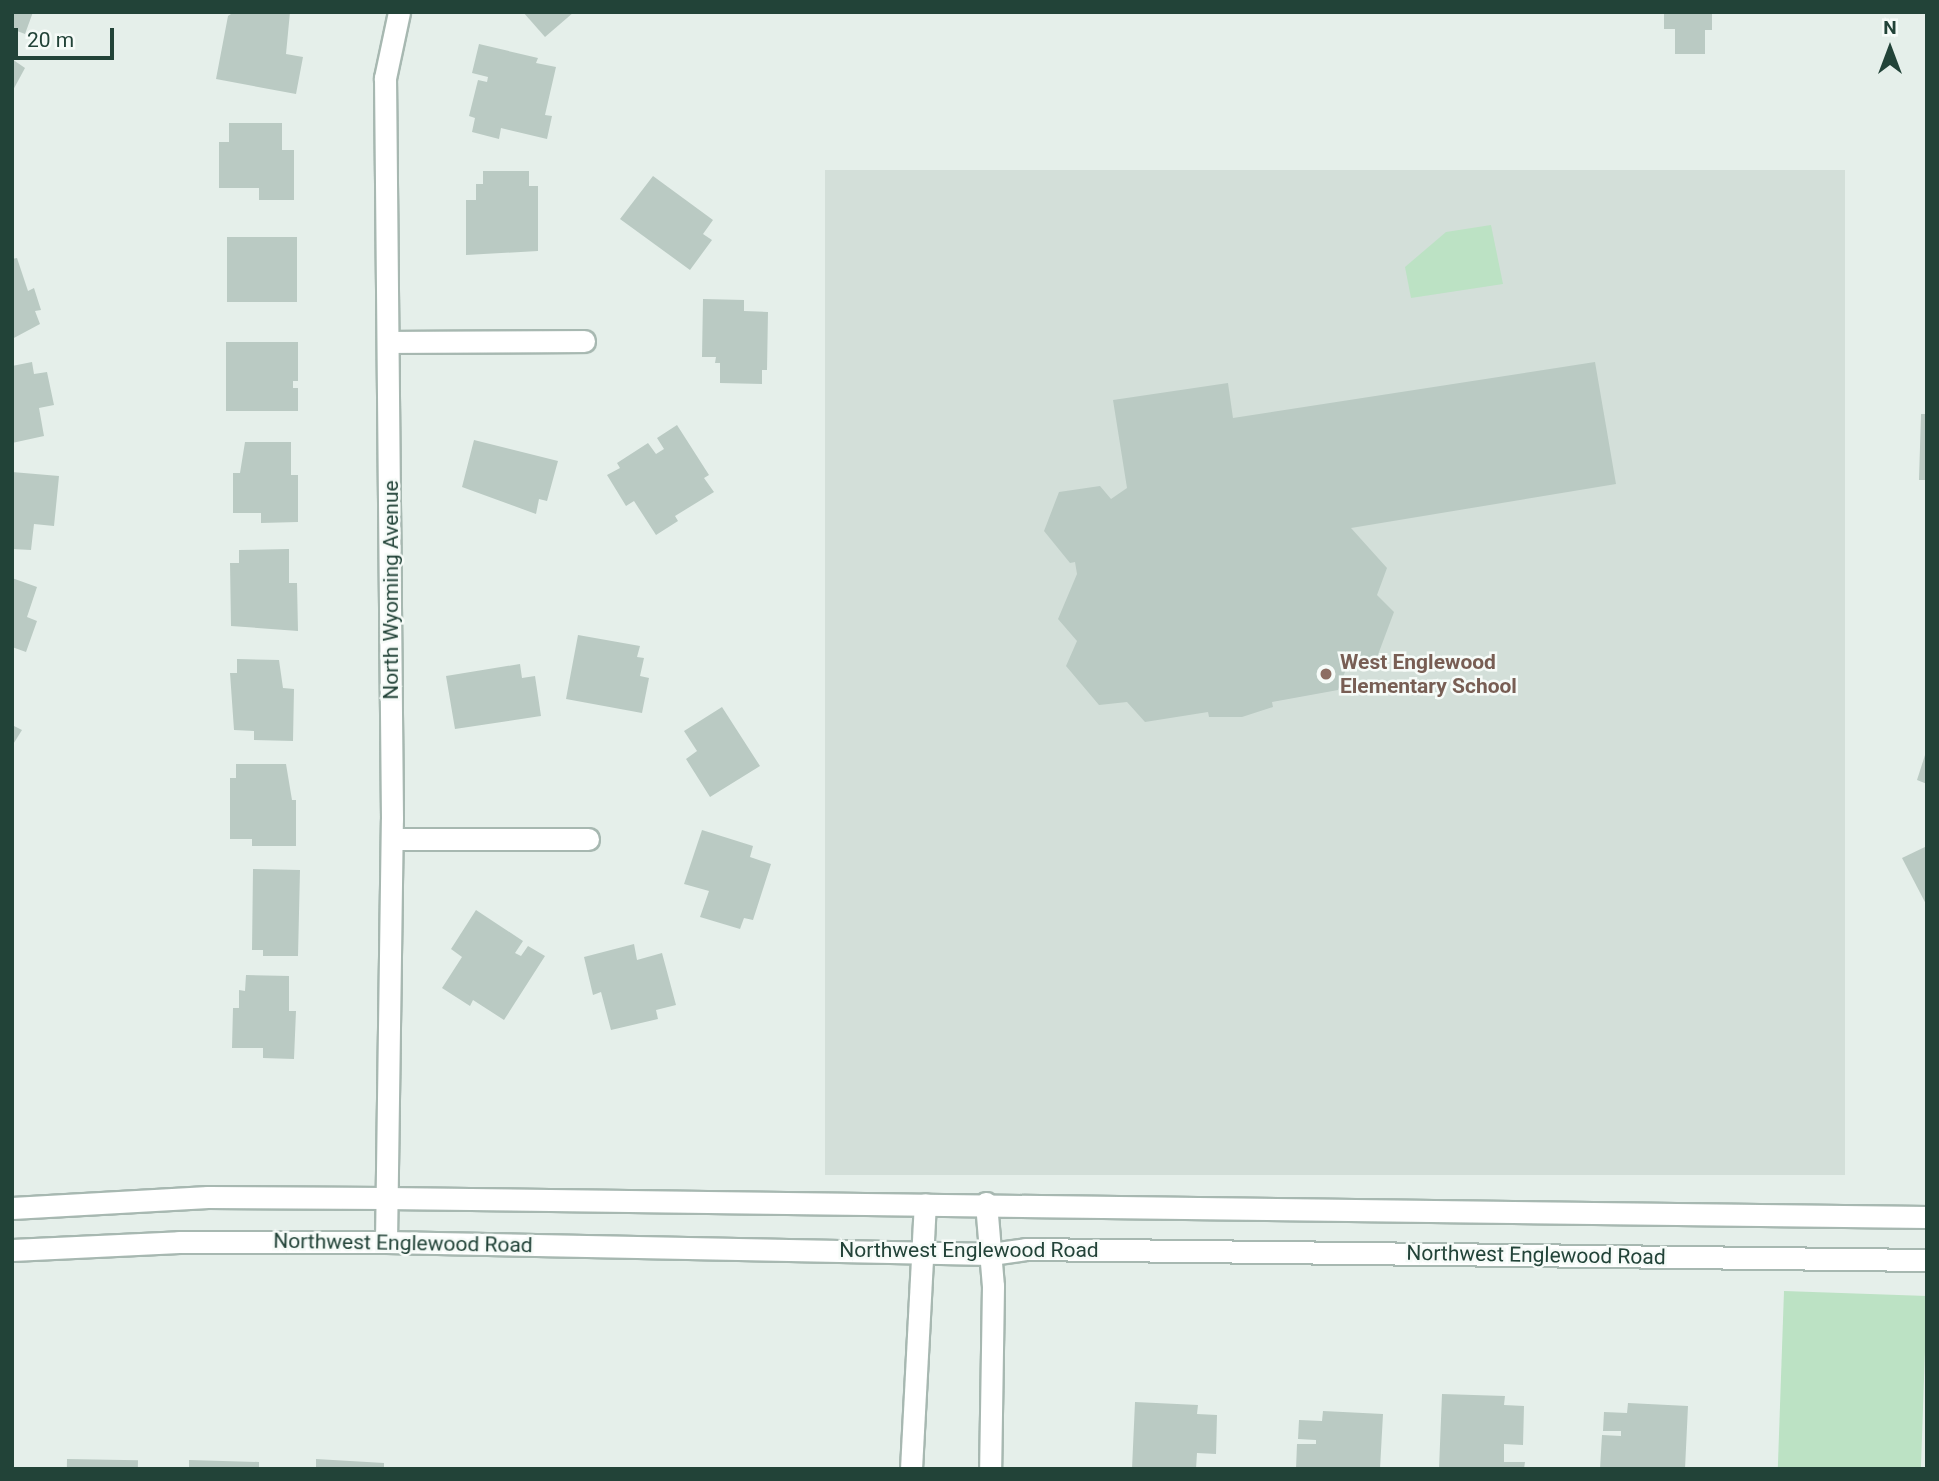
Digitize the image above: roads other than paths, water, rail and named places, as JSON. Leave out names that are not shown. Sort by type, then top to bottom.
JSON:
[{"type":"main road","name":"North Wyoming Avenue","points":[[386,1241],[392,839],[390,342],[385,78],[399,12]]},
{"type":"main road","points":[[390,342],[584,341]]},
{"type":"main road","points":[[392,839],[587,839]]},
{"type":"main road","name":"Northwest Englewood Road","points":[[12,1208],[208,1197],[986,1203],[1927,1217]]},
{"type":"main road","points":[[911,1469],[925,1203]]},
{"type":"main road","points":[[986,1203],[991,1254],[990,1469]]},
{"type":"main road","name":"Northwest Englewood Road","points":[[12,1250],[179,1242],[386,1241],[991,1254],[1026,1249],[1927,1259]]},
{"type":"place","name":"West Englewood Elementary School","points":[[1326,674]]}]
